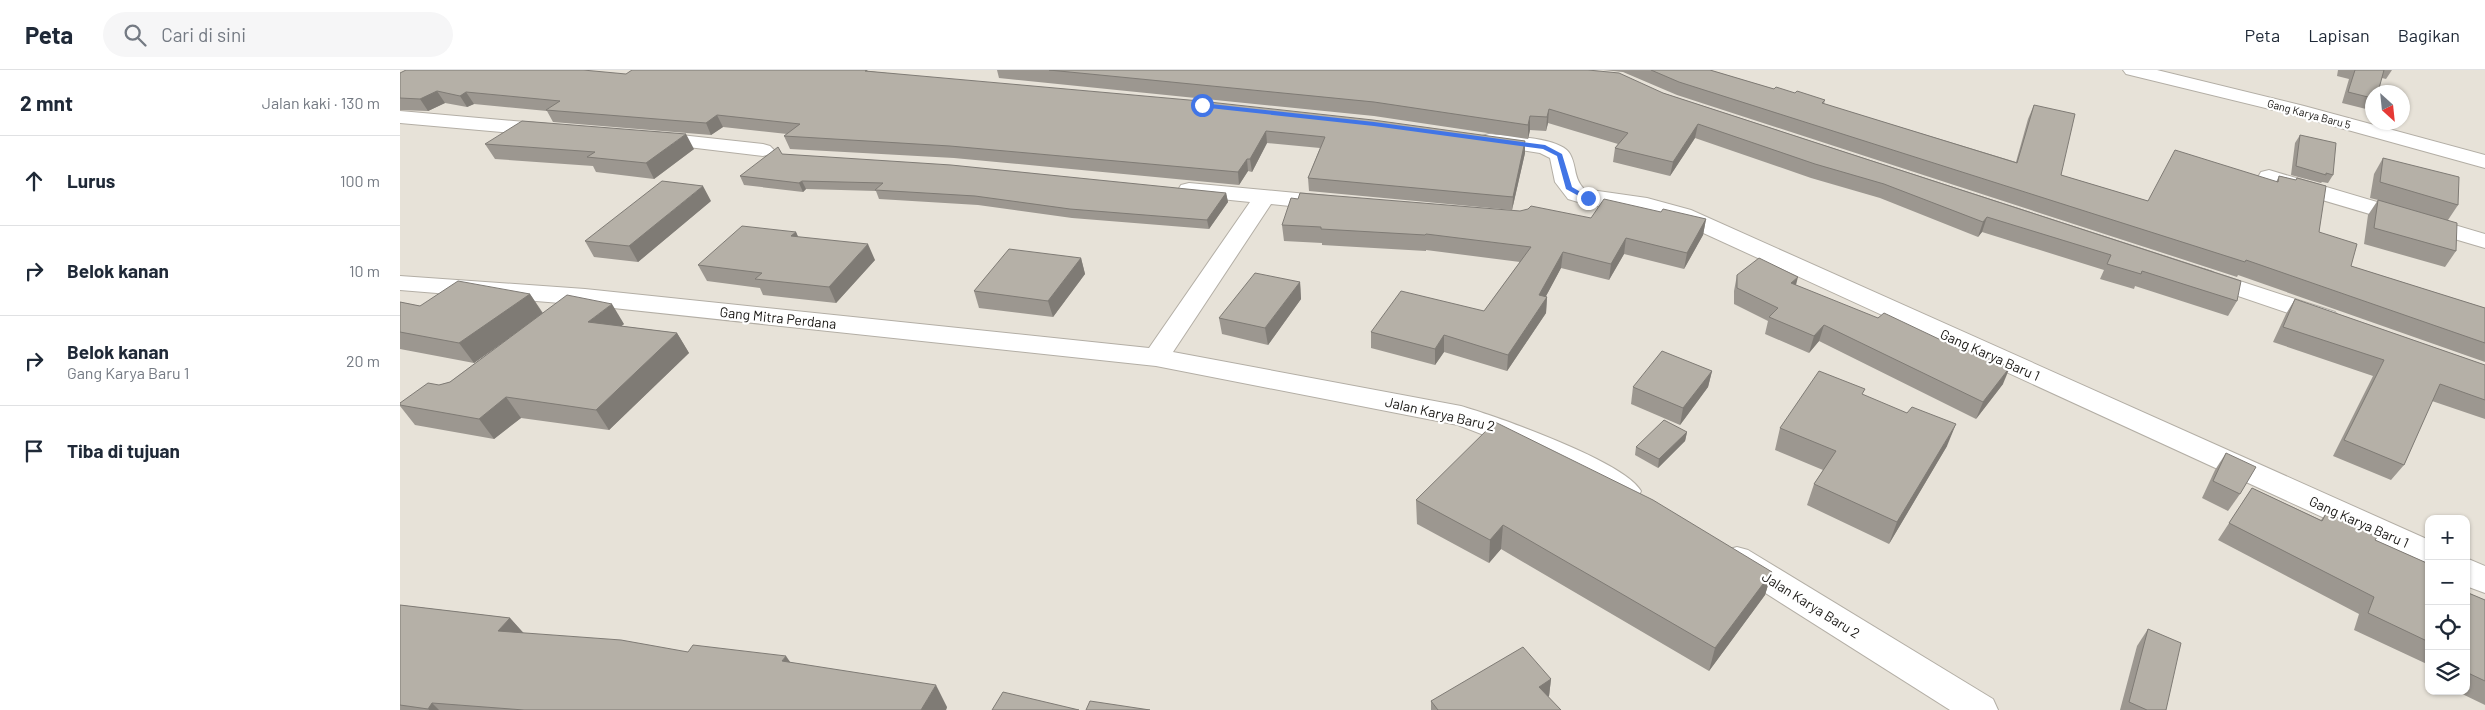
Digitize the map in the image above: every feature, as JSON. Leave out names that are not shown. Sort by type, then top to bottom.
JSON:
[{"type":"street","name":"Gang Karya Baru 5","points":[[2133,70],[2296,110],[2485,162]]},
{"type":"street","points":[[400,117],[569,132]]},
{"type":"street","points":[[636,137],[694,141],[763,150]]},
{"type":"street","name":"Gang Karya Baru 1","points":[[1469,137],[1553,155],[1569,188],[1576,194],[1588,198],[1647,205],[1683,215],[2425,552]]},
{"type":"street","points":[[2269,177],[2485,241]]},
{"type":"street","points":[[1168,188],[1353,205]]},
{"type":"street","points":[[1156,357],[1265,197]]},
{"type":"street","points":[[2186,270],[2345,325]]},
{"type":"street","name":"Gang Mitra Perdana","points":[[400,282],[585,297],[1156,357]]},
{"type":"street","points":[[554,320],[585,297]]},
{"type":"street","name":"Jalan Karya Baru 2","points":[[1156,357],[1461,416],[1499,428],[1553,449],[1595,471],[1654,508]]},
{"type":"street","name":"Jalan Karya Baru 2","points":[[1712,544],[1980,710]]},
{"type":"street","points":[[2470,573],[2485,580]]},
{"type":"building","points":[[406,70],[583,70],[626,74],[632,70],[867,70],[865,71],[1200,101],[1373,120],[1525,141],[1513,197],[1308,178],[1325,137],[1266,131],[1250,159],[1247,159],[1238,172],[950,146],[784,136],[800,124],[717,115],[706,123],[546,110],[560,101],[466,92],[460,96],[437,91],[420,99],[400,98],[400,73]]},
{"type":"building","points":[[1049,70],[1588,70],[1619,73],[1663,93],[2241,281],[2237,301],[2142,271],[2141,274],[2107,264],[2111,255],[1987,217],[1983,222],[1884,184],[1815,164],[1698,124],[1673,162],[1615,148],[1628,133],[1549,109],[1547,117],[1530,116],[1528,125],[1374,102]]},
{"type":"building","points":[[1651,70],[1710,70],[1774,89],[1776,87],[1795,93],[1797,91],[1825,100],[1822,103],[2017,163],[2034,105],[2075,114],[2061,175],[2148,201],[2175,150],[2278,182],[2279,176],[2296,180],[2297,178],[2326,186],[2319,232],[2357,244],[2351,266],[2485,308],[2485,343],[2246,260],[2245,262],[1679,82]]},
{"type":"building","points":[[2355,70],[2384,70],[2380,85],[2365,85],[2365,96],[2348,92]]},
{"type":"building","points":[[522,121],[686,134],[646,163],[587,157],[595,152],[485,144]]},
{"type":"building","points":[[2300,135],[2336,143],[2333,175],[2326,173],[2326,175],[2296,166]]},
{"type":"building","points":[[778,147],[782,154],[951,165],[1226,193],[1207,220],[1070,209],[975,196],[875,190],[883,183],[802,181],[799,183],[740,176]]},
{"type":"building","points":[[2383,158],[2459,177],[2458,205],[2380,182]]},
{"type":"building","points":[[662,181],[703,186],[629,246],[585,241]]},
{"type":"building","points":[[1300,193],[1520,211],[1531,206],[1591,218],[1604,199],[1661,212],[1663,209],[1706,219],[1687,253],[1626,238],[1611,264],[1563,252],[1539,295],[1547,297],[1508,355],[1444,335],[1435,349],[1371,332],[1401,291],[1484,311],[1531,247],[1426,234],[1321,229],[1321,227],[1282,225],[1291,198],[1298,199]]},
{"type":"building","points":[[2378,200],[2457,223],[2456,251],[2374,228]]},
{"type":"building","points":[[742,226],[796,232],[791,236],[868,244],[829,287],[755,279],[762,273],[698,265]]},
{"type":"building","points":[[1009,249],[1081,258],[1048,301],[974,291]]},
{"type":"building","points":[[1759,258],[1798,277],[1791,283],[1878,318],[1884,313],[1962,350],[1964,348],[2010,367],[1983,402],[1824,325],[1814,336],[1769,317],[1778,308],[1737,288],[1737,275]]},
{"type":"building","points":[[1255,273],[1300,282],[1265,328],[1219,318]]},
{"type":"building","points":[[458,281],[530,294],[459,343],[400,332],[400,302],[420,306]]},
{"type":"building","points":[[567,295],[612,304],[588,322],[677,333],[596,410],[506,397],[479,419],[400,405],[400,403],[428,383],[439,385],[450,382]]},
{"type":"building","points":[[2295,299],[2485,365],[2485,400],[2440,384],[2404,465],[2344,440],[2384,360],[2283,327]]},
{"type":"building","points":[[1662,351],[1712,371],[1683,408],[1633,387]]},
{"type":"building","points":[[1819,371],[1865,389],[1862,394],[1907,413],[1912,407],[1956,424],[1897,522],[1814,484],[1836,451],[1780,428]]},
{"type":"building","points":[[1664,420],[1687,432],[1659,459],[1636,447]]},
{"type":"building","points":[[1495,422],[1653,500],[1772,572],[1715,648],[1503,525],[1490,540],[1416,500]]},
{"type":"building","points":[[2226,453],[2256,467],[2240,494],[2213,481]]},
{"type":"building","points":[[2252,488],[2322,521],[2327,512],[2377,537],[2375,540],[2425,562],[2425,640],[2368,613],[2374,597],[2229,523]]},
{"type":"building","points":[[2470,594],[2485,600],[2485,681],[2470,674]]},
{"type":"building","points":[[400,605],[510,618],[498,631],[621,640],[688,652],[693,645],[786,656],[782,661],[936,685],[921,710],[524,710],[432,703],[428,709],[400,705]]},
{"type":"building","points":[[2148,629],[2181,643],[2166,710],[2147,710],[2129,702]]},
{"type":"building","points":[[1523,647],[1551,679],[1539,687],[1561,710],[1438,710],[1431,701]]},
{"type":"building","points":[[1003,692],[1079,710],[992,710]]},
{"type":"building","points":[[1090,701],[1150,710],[1086,710]]},
{"type":"route","points":[[1202,105],[1374,124],[1545,147],[1552,149],[1560,155],[1569,188],[1576,194],[1588,198]]}]
